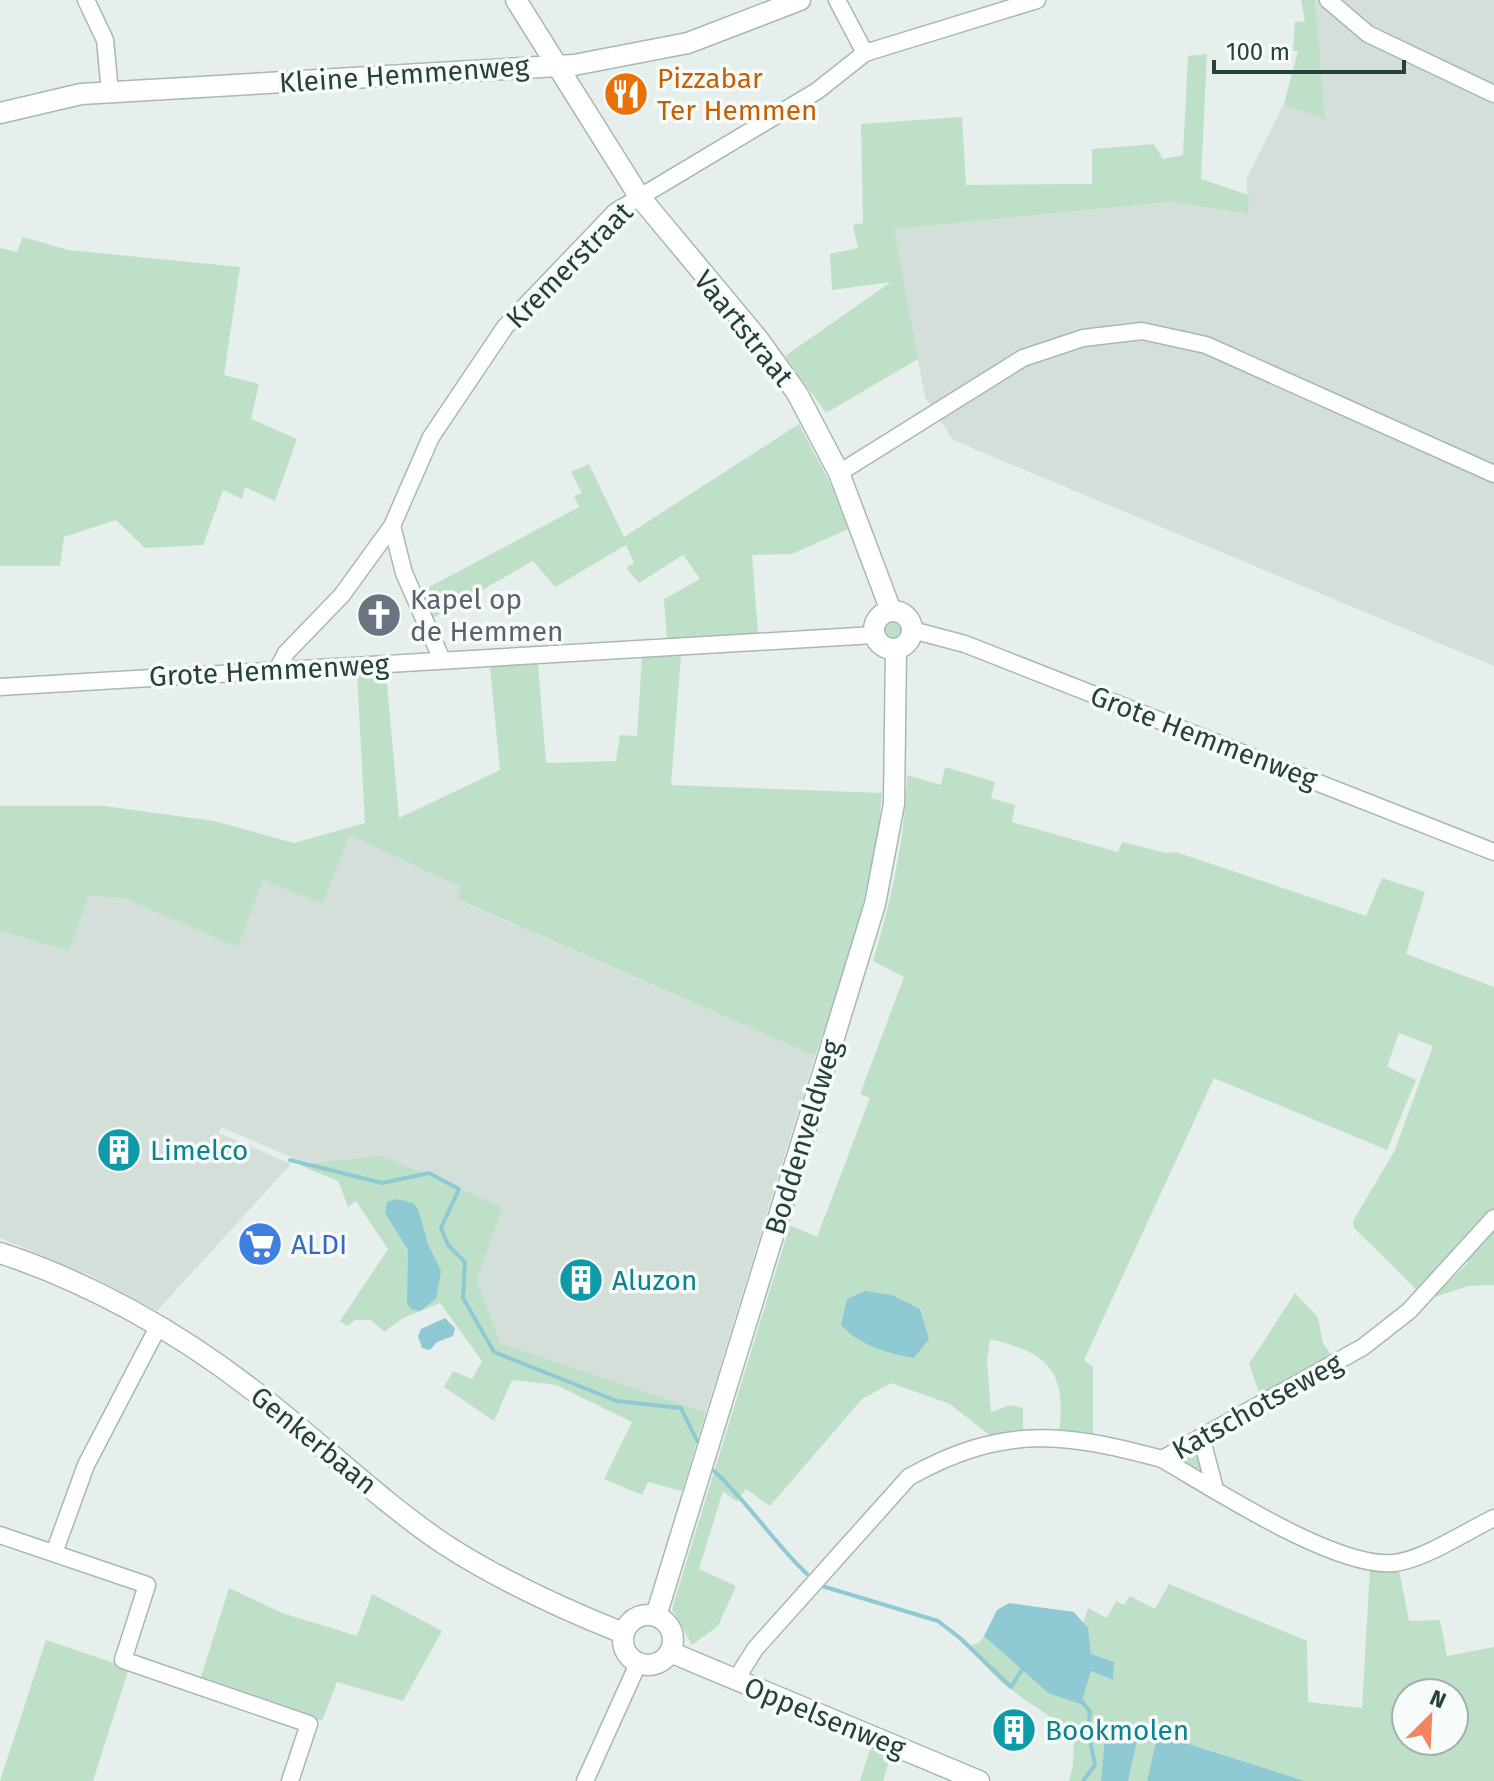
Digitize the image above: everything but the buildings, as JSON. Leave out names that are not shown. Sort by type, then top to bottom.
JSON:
[{"type":"street","points":[[86,0],[105,40],[110,92]]},
{"type":"street","name":"Vaartstraat","points":[[516,0],[639,196],[766,350],[797,393],[839,473],[891,611]]},
{"type":"street","name":"Kleine Hemmenweg","points":[[0,113],[47,99],[110,92],[558,65],[643,54],[688,43],[752,21],[800,0]]},
{"type":"street","points":[[837,0],[865,53]]},
{"type":"street","name":"Kremerstraat","points":[[278,668],[286,653],[342,595],[392,526],[431,437],[505,327],[615,212],[817,91],[865,53],[1037,0]]},
{"type":"street","points":[[1328,0],[1368,34],[1494,94]]},
{"type":"street","points":[[839,473],[1023,358],[1083,338],[1142,331],[1206,345],[1494,474]]},
{"type":"street","points":[[392,526],[404,573],[442,660]]},
{"type":"street","points":[[891,611],[877,619],[874,635],[885,648],[896,649],[906,645],[912,630]]},
{"type":"street","name":"Grote Hemmenweg","points":[[891,611],[908,618],[912,630],[965,644],[1494,852]]},
{"type":"street","name":"Grote Hemmenweg","points":[[0,687],[278,668],[874,635]]},
{"type":"street","name":"Boddenveldweg","points":[[656,1616],[875,904],[894,804],[896,649]]},
{"type":"street","name":"Katschotseweg","points":[[735,1681],[755,1649],[875,1510],[909,1477],[940,1460],[980,1446],[1046,1436],[1094,1440],[1162,1459],[1202,1440],[1363,1347],[1409,1311],[1494,1218]]},
{"type":"street","name":"Genkerbaan","points":[[0,1253],[108,1299],[158,1327],[249,1387],[442,1542],[509,1583],[623,1633]]},
{"type":"street","points":[[54,1553],[86,1465],[158,1327]]},
{"type":"street","points":[[1202,1440],[1215,1489]]},
{"type":"street","points":[[1162,1459],[1302,1537],[1365,1561],[1395,1563],[1494,1518]]},
{"type":"street","points":[[0,1535],[147,1585],[123,1660],[309,1724],[290,1781]]},
{"type":"street","points":[[656,1616],[671,1631],[670,1652],[660,1663],[638,1664],[625,1651],[623,1633],[636,1617],[656,1616]]},
{"type":"street","name":"Oppelsenweg","points":[[670,1652],[979,1781]]},
{"type":"street","points":[[585,1781],[638,1664]]},
{"type":"shaded area","points":[[1315,0],[1494,0],[1494,666],[953,440],[925,397],[893,229],[1170,202],[1247,214],[1247,178],[1284,104],[1326,119]]},
{"type":"shaded area","points":[[350,834],[461,887],[458,900],[815,1056],[706,1412],[500,1343],[477,1280],[503,1207],[293,1158],[221,1127],[219,1133],[291,1164],[157,1311],[92,1276],[0,1238],[0,931],[69,951],[89,896],[123,898],[238,946],[263,880]]},
{"type":"green space","points":[[1301,0],[1315,0],[1326,120],[1284,104],[1298,51],[1293,51],[1295,22],[1305,21]]},
{"type":"green space","points":[[1207,54],[1201,179],[1249,195],[1248,214],[1170,202],[894,229],[918,359],[826,413],[785,356],[891,282],[832,290],[830,254],[858,248],[853,225],[863,223],[861,124],[962,117],[966,185],[1092,184],[1092,149],[1154,144],[1163,159],[1183,155],[1188,56]]},
{"type":"green space","points":[[23,237],[68,250],[240,267],[224,375],[259,384],[251,419],[297,439],[275,501],[245,487],[242,499],[223,490],[203,545],[145,548],[116,520],[64,537],[60,566],[0,566],[0,248],[17,252]]},
{"type":"green space","points":[[799,424],[830,483],[848,529],[792,554],[752,555],[758,633],[667,639],[664,599],[700,579],[683,555],[639,583],[626,568],[634,563],[626,545],[555,587],[533,561],[431,619],[420,592],[579,507],[574,496],[582,493],[571,472],[589,464],[624,537]]},
{"type":"green space","points":[[892,619],[901,622],[904,631],[901,640],[892,643],[883,640],[880,631],[883,622]]},
{"type":"green space","points":[[681,656],[671,785],[882,793],[866,894],[815,1056],[457,899],[461,887],[350,835],[322,904],[263,880],[238,947],[123,898],[89,896],[69,951],[0,931],[0,806],[104,806],[214,821],[294,843],[365,823],[357,674],[386,672],[399,818],[500,770],[490,667],[538,663],[546,763],[616,761],[620,735],[637,736],[642,657]]},
{"type":"green space","points":[[945,767],[995,782],[991,798],[1015,805],[1012,822],[1118,852],[1122,842],[1166,853],[1176,852],[1366,916],[1382,878],[1425,892],[1406,954],[1494,987],[1494,1285],[1468,1286],[1432,1298],[1468,1263],[1460,1252],[1419,1292],[1354,1228],[1353,1221],[1394,1152],[1433,1046],[1399,1033],[1387,1067],[1416,1080],[1387,1150],[1214,1078],[1084,1360],[1093,1367],[1093,1435],[1059,1432],[1060,1393],[1056,1379],[1039,1358],[1010,1344],[990,1339],[987,1360],[991,1412],[1010,1405],[1023,1408],[1023,1430],[991,1436],[950,1404],[891,1383],[862,1399],[770,1506],[746,1489],[737,1502],[723,1491],[699,1569],[736,1586],[718,1626],[692,1645],[672,1609],[790,1225],[817,1237],[870,1098],[860,1094],[904,977],[873,961],[896,870],[907,775],[941,785]]},
{"type":"green space","points":[[381,1156],[503,1207],[477,1280],[500,1343],[706,1412],[682,1491],[648,1482],[642,1495],[604,1479],[632,1422],[556,1385],[512,1380],[494,1421],[444,1387],[453,1371],[472,1379],[482,1361],[440,1303],[403,1318],[384,1332],[371,1320],[355,1320],[347,1326],[340,1321],[388,1249],[356,1201],[348,1207],[338,1181],[299,1165]]},
{"type":"green space","points":[[1295,1293],[1318,1317],[1323,1343],[1333,1357],[1261,1398],[1249,1364]]},
{"type":"green space","points":[[1196,1446],[1205,1476],[1175,1458]]},
{"type":"green space","points":[[1370,1569],[1399,1570],[1409,1621],[1440,1620],[1447,1656],[1494,1647],[1494,1781],[1305,1781],[1159,1734],[1147,1781],[1128,1781],[1140,1730],[1102,1781],[1069,1781],[1074,1736],[1004,1684],[980,1660],[971,1645],[979,1643],[984,1636],[1048,1693],[1091,1671],[1113,1680],[1091,1654],[1088,1629],[1083,1623],[1088,1608],[1107,1618],[1116,1601],[1124,1605],[1130,1596],[1155,1609],[1169,1584],[1307,1641],[1308,1702],[1362,1708]]},
{"type":"green space","points":[[229,1588],[282,1613],[357,1636],[372,1594],[442,1631],[403,1701],[337,1682],[322,1721],[200,1680]]},
{"type":"green space","points":[[46,1640],[129,1668],[93,1781],[0,1781]]},
{"type":"green space","points":[[870,1749],[890,1758],[883,1781],[860,1781]]},
{"type":"water","points":[[397,1199],[413,1203],[418,1209],[428,1244],[441,1271],[436,1299],[420,1311],[411,1309],[407,1303],[408,1250],[385,1213],[387,1202]]},
{"type":"water","points":[[865,1291],[892,1295],[920,1309],[929,1339],[914,1358],[874,1348],[841,1325],[847,1299]]},
{"type":"water","points":[[445,1318],[455,1328],[453,1336],[437,1342],[430,1350],[422,1348],[418,1336],[421,1329]]},
{"type":"water","points":[[1009,1603],[1074,1612],[1088,1628],[1091,1654],[1114,1662],[1113,1680],[1091,1671],[1081,1704],[1048,1693],[984,1636],[997,1610]]},
{"type":"water","points":[[1111,1720],[1140,1729],[1128,1781],[1101,1781],[1106,1728]]},
{"type":"water","points":[[1158,1734],[1305,1781],[1147,1781]]},
{"type":"waterway","points":[[290,1160],[382,1183],[429,1173],[459,1189],[441,1228],[448,1245],[465,1262],[463,1298],[494,1352],[617,1401],[681,1408],[697,1441]]},
{"type":"waterway","points":[[714,1471],[807,1574]]},
{"type":"waterway","points":[[822,1586],[938,1621],[1011,1687],[1023,1668]]},
{"type":"waterway","points":[[1081,1700],[1090,1712],[1088,1730],[1095,1765],[1083,1781]]},
{"type":"place","name":"Pizzabar Ter Hemmen","points":[[626,94]]},
{"type":"place","name":"Kapel op de Hemmen","points":[[379,615]]},
{"type":"place","name":"Limelco","points":[[119,1150]]},
{"type":"place","name":"ALDI","points":[[260,1244]]},
{"type":"place","name":"Aluzon","points":[[581,1280]]},
{"type":"place","name":"Bookmolen","points":[[1014,1730]]}]
